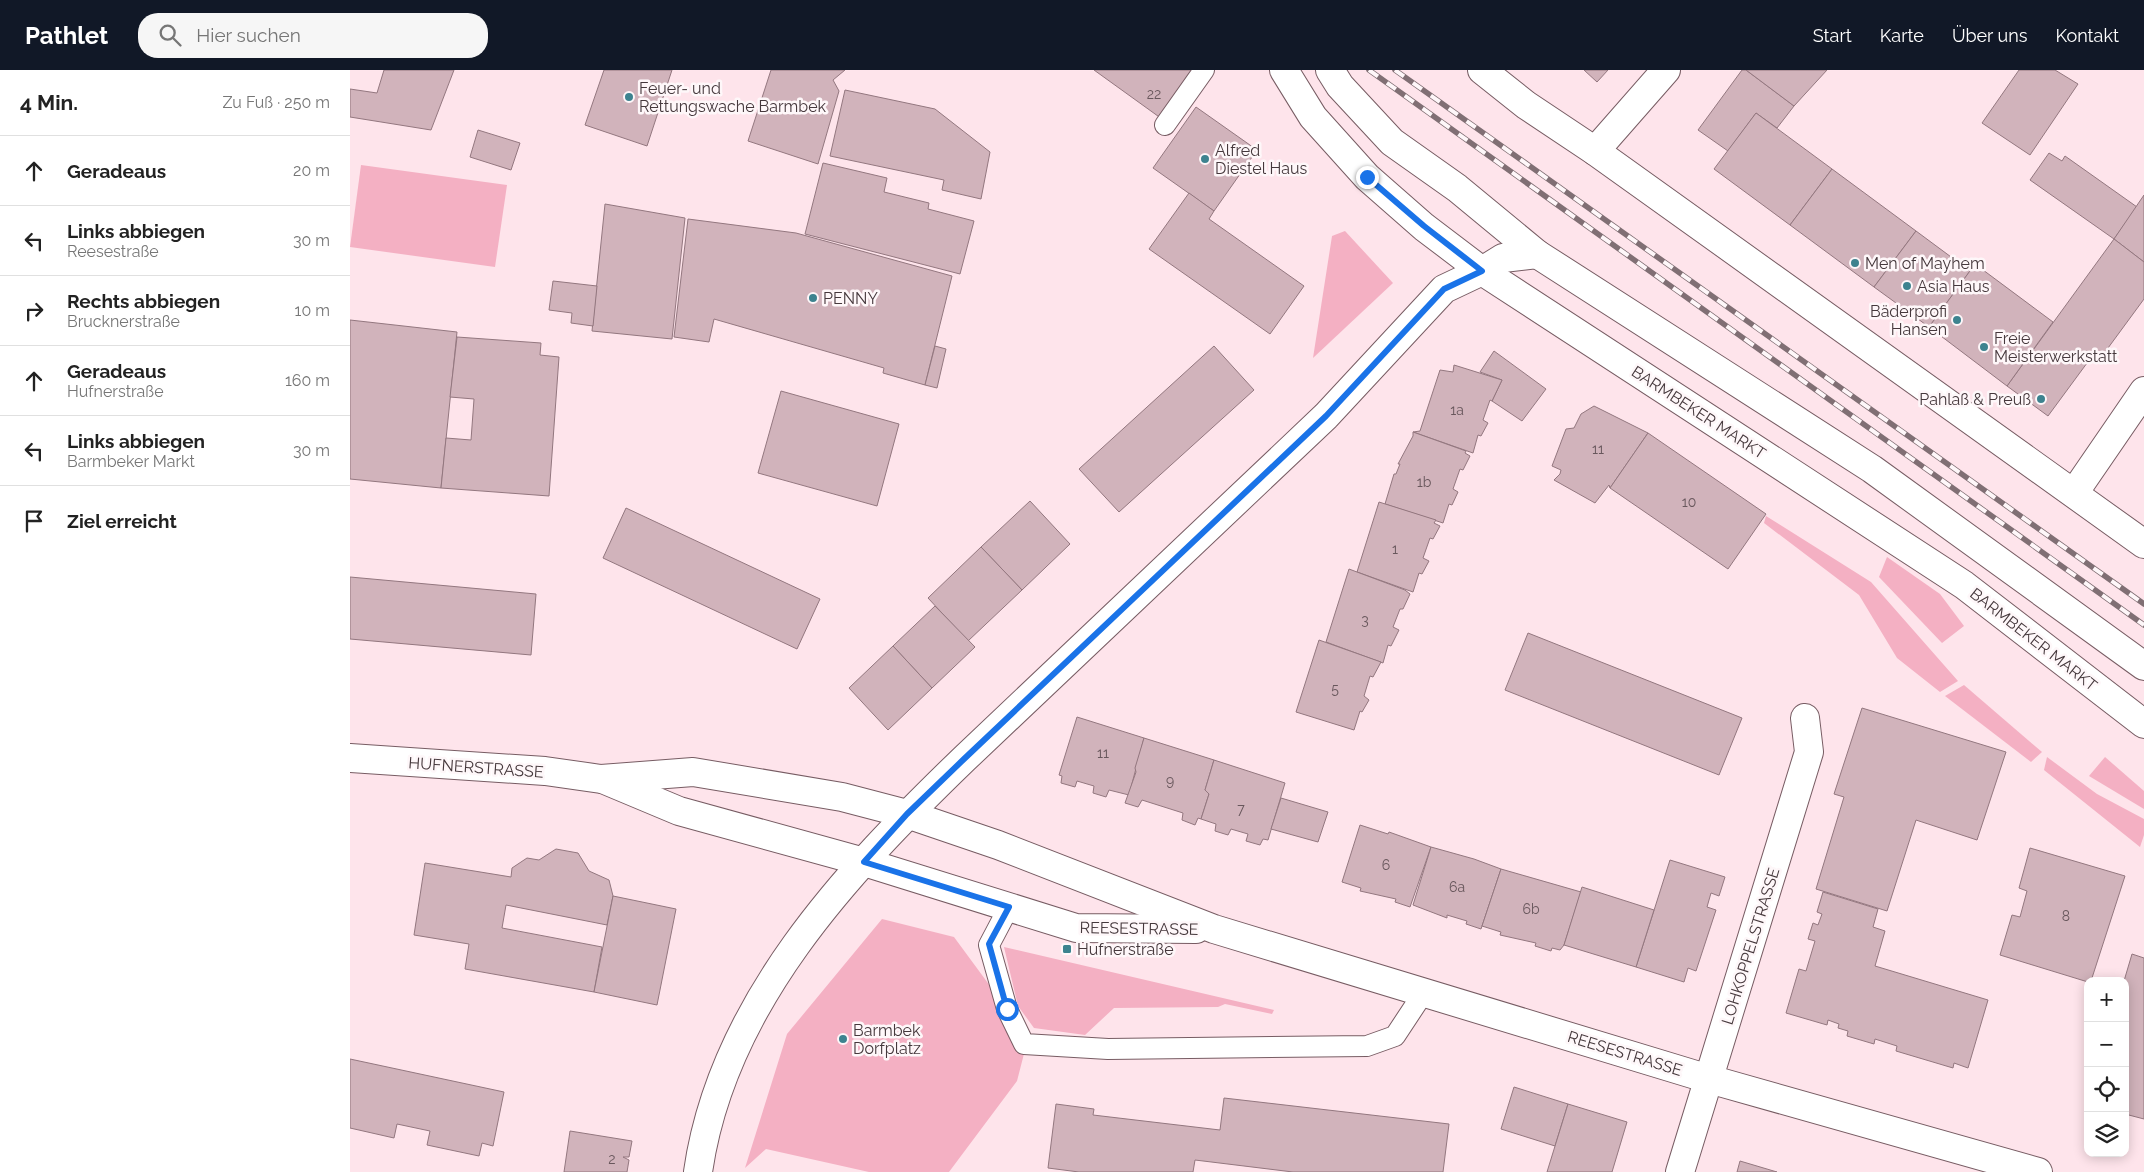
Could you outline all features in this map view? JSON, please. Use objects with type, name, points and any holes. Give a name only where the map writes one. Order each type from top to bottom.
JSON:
[{"type":"main road","name":"BARMBEKER MARKT","points":[[1284,70],[1313,117],[1367,177],[1424,226],[1482,271],[1964,585],[2144,724]]},
{"type":"main road","points":[[1330,70],[1340,86],[1392,142],[1457,188],[1536,254],[1872,468],[2144,666]]},
{"type":"main road","points":[[1482,70],[1526,105],[1594,150],[2144,544]]},
{"type":"main road","points":[[1594,150],[1666,70]]},
{"type":"main road","points":[[698,1172],[703,1137],[714,1098],[729,1060],[751,1014],[789,956],[864,862],[907,814],[1143,587],[1326,416],[1444,289],[1482,271],[1503,258],[1536,254]]},
{"type":"main road","points":[[2074,493],[2144,391]]},
{"type":"main road","name":"LOHKOPPELSTRASSE","points":[[1680,1172],[1809,752],[1805,718]]},
{"type":"main road","name":"HUFNERSTRASSE","points":[[350,758],[545,771],[601,778],[692,772],[820,792],[907,814]]},
{"type":"main road","name":"HUFNERSTRASSE","points":[[601,778],[679,811],[864,862]]},
{"type":"main road","name":"REESESTRASSE","points":[[907,814],[998,845],[1214,929],[1709,1079],[2038,1172]]},
{"type":"main road","name":"REESESTRASSE","points":[[864,862],[1076,928],[1214,929]]},
{"type":"lane","points":[[1165,125],[1204,70]]},
{"type":"lane","points":[[1009,907],[989,944],[1007,1009],[1024,1044],[1108,1049],[1368,1046],[1395,1036],[1424,992]]},
{"type":"shaded area","points":[[361,165],[507,185],[495,267],[350,247]]},
{"type":"shaded area","points":[[1345,231],[1393,283],[1313,358],[1332,236]]},
{"type":"shaded area","points":[[1766,516],[1871,582],[1958,681],[1940,692],[1897,658],[1859,595],[1764,523]]},
{"type":"shaded area","points":[[1887,557],[1940,594],[1964,626],[1942,643],[1879,577]]},
{"type":"shaded area","points":[[1964,685],[2042,752],[2031,762],[1945,696]]},
{"type":"shaded area","points":[[2047,757],[2097,794],[2144,819],[2144,835],[2140,847],[2044,770]]},
{"type":"shaded area","points":[[2105,757],[2144,791],[2144,809],[2089,776]]},
{"type":"shaded area","points":[[882,919],[954,937],[1007,1009],[1026,1046],[1017,1081],[949,1172],[869,1172],[766,1149],[745,1168],[787,1034]]},
{"type":"shaded area","points":[[1004,947],[1274,1010],[1272,1014],[1225,1004],[1218,1007],[1114,1008],[1085,1035],[1034,1028],[1018,1006]]},
{"type":"building","points":[[384,70],[454,70],[431,130],[350,117],[350,89],[377,93]]},
{"type":"building","name":"Feuer- und Rettungswache Barmbek","points":[[604,70],[672,70],[647,146],[585,125]]},
{"type":"building","points":[[771,70],[845,70],[833,80],[839,91],[818,164],[748,141]]},
{"type":"building","points":[[1094,70],[1197,70],[1162,119]]},
{"type":"building","points":[[1584,70],[1608,70],[1597,82]]},
{"type":"building","points":[[1742,70],[1746,70],[1794,106],[1777,128],[1756,113],[1728,151],[1698,130]]},
{"type":"building","points":[[1746,70],[1827,70],[1794,106]]},
{"type":"building","points":[[2019,70],[2055,70],[2078,84],[2030,155],[1982,123]]},
{"type":"building","points":[[845,90],[935,109],[990,152],[981,199],[942,190],[944,180],[830,156]]},
{"type":"building","name":"Alfred Diestel Haus","points":[[1196,107],[1257,150],[1214,211],[1153,168]]},
{"type":"building","points":[[1756,113],[1832,169],[1790,225],[1714,169]]},
{"type":"building","points":[[478,130],[520,143],[511,170],[470,157]]},
{"type":"building","points":[[2049,153],[2062,161],[2065,156],[2137,207],[2114,239],[2030,180]]},
{"type":"building","points":[[823,163],[887,178],[884,192],[929,203],[928,209],[974,221],[960,274],[805,234]]},
{"type":"building","points":[[1832,169],[1916,231],[1874,287],[1790,225]]},
{"type":"building","points":[[1189,193],[1214,211],[1209,219],[1304,286],[1270,334],[1149,249]]},
{"type":"building","points":[[2144,195],[2144,262],[2114,239]]},
{"type":"building","points":[[605,204],[685,218],[672,339],[592,331]]},
{"type":"building","name":"PENNY","points":[[688,219],[796,233],[952,276],[925,385],[883,373],[884,368],[714,319],[709,342],[674,337]]},
{"type":"building","points":[[1916,231],[1970,271],[1929,327],[1874,287]]},
{"type":"building","points":[[2114,239],[2144,262],[2144,299],[2097,363],[2090,359],[2048,416],[2007,386]]},
{"type":"building","points":[[1975,264],[2053,322],[2007,386],[1929,327]]},
{"type":"building","points":[[553,281],[597,286],[593,326],[571,323],[572,313],[549,310]]},
{"type":"building","points":[[350,320],[457,332],[441,488],[350,479]]},
{"type":"building","points":[[457,337],[541,343],[540,355],[559,357],[549,496],[441,488],[446,438],[471,440],[474,399],[450,397]]},
{"type":"building","points":[[935,346],[946,349],[937,388],[925,385]]},
{"type":"building","points":[[1214,346],[1254,390],[1119,512],[1079,469]]},
{"type":"building","points":[[1494,351],[1546,389],[1522,421],[1492,401],[1502,380],[1480,372]]},
{"type":"building","points":[[1454,365],[1502,380],[1492,401],[1490,400],[1483,420],[1488,423],[1481,436],[1478,435],[1473,453],[1413,432],[1420,431],[1440,370],[1453,372]]},
{"type":"building","points":[[781,391],[899,424],[877,506],[758,473]]},
{"type":"building","points":[[1594,406],[1648,433],[1610,488],[1609,485],[1595,503],[1554,480],[1561,470],[1552,466],[1566,429],[1574,428],[1581,414]]},
{"type":"building","points":[[1413,432],[1466,451],[1465,453],[1470,456],[1463,470],[1460,469],[1453,489],[1458,492],[1452,505],[1449,504],[1443,523],[1385,504],[1394,474],[1396,474],[1400,464],[1398,464],[1413,436]]},
{"type":"building","points":[[1648,433],[1766,514],[1728,569],[1610,488]]},
{"type":"building","points":[[1030,501],[1070,544],[1022,590],[981,547]]},
{"type":"building","points":[[1379,502],[1436,520],[1434,523],[1440,526],[1433,539],[1430,538],[1423,558],[1429,561],[1422,574],[1419,573],[1413,592],[1357,572]]},
{"type":"building","points":[[626,508],[820,599],[797,649],[603,558]]},
{"type":"building","points":[[981,547],[1022,590],[968,641],[928,598]]},
{"type":"building","points":[[1349,569],[1405,590],[1410,594],[1403,609],[1400,609],[1393,627],[1399,630],[1391,646],[1388,645],[1383,663],[1326,642]]},
{"type":"building","points":[[350,577],[536,594],[531,655],[350,639]]},
{"type":"building","points":[[935,606],[975,647],[932,688],[893,646]]},
{"type":"building","points":[[1528,633],[1742,718],[1719,775],[1505,690]]},
{"type":"building","points":[[1319,640],[1381,662],[1373,677],[1370,676],[1364,696],[1369,700],[1362,712],[1360,711],[1354,730],[1296,712]]},
{"type":"building","points":[[893,646],[932,688],[888,730],[849,688]]},
{"type":"building","points":[[1862,708],[2006,752],[1977,840],[1916,820],[1887,911],[1816,889],[1844,797],[1834,794]]},
{"type":"building","points":[[1077,717],[1144,738],[1129,795],[1109,790],[1106,797],[1093,793],[1094,786],[1077,781],[1075,787],[1061,783],[1062,776],[1059,775]]},
{"type":"building","points":[[1144,738],[1214,760],[1205,790],[1209,794],[1201,819],[1198,818],[1195,825],[1182,820],[1183,813],[1142,800],[1138,807],[1125,803],[1136,772],[1135,768]]},
{"type":"building","points":[[1214,760],[1285,783],[1268,840],[1263,839],[1260,845],[1246,841],[1248,834],[1231,829],[1228,835],[1215,831],[1216,824],[1201,819],[1209,794],[1205,790]]},
{"type":"building","points":[[1281,798],[1328,812],[1318,842],[1271,829]]},
{"type":"building","points":[[1360,825],[1388,834],[1389,832],[1431,847],[1410,907],[1395,902],[1396,899],[1360,891],[1361,888],[1342,882]]},
{"type":"building","points":[[1431,847],[1501,869],[1481,929],[1466,924],[1467,921],[1447,915],[1447,918],[1413,905]]},
{"type":"building","points":[[2030,848],[2125,876],[2092,977],[2084,977],[2084,981],[2000,955],[2012,915],[2020,917],[2027,891],[2019,888]]},
{"type":"building","points":[[556,849],[578,853],[589,871],[609,880],[613,896],[607,925],[506,905],[502,928],[602,947],[594,992],[465,969],[469,944],[414,935],[425,863],[511,877],[512,868],[527,858],[539,860]]},
{"type":"building","points":[[1670,860],[1725,877],[1719,896],[1711,893],[1707,907],[1716,910],[1696,971],[1688,968],[1684,982],[1636,967]]},
{"type":"building","points":[[1501,869],[1581,892],[1564,945],[1560,950],[1552,948],[1551,951],[1535,946],[1536,943],[1500,935],[1501,932],[1482,926]]},
{"type":"building","points":[[1582,887],[1654,910],[1636,967],[1564,945]]},
{"type":"building","points":[[1823,892],[1878,909],[1873,927],[1885,931],[1875,966],[1988,1000],[1968,1068],[1954,1063],[1953,1068],[1896,1051],[1897,1046],[1875,1039],[1874,1044],[1847,1036],[1848,1031],[1838,1028],[1839,1024],[1828,1020],[1827,1025],[1786,1013],[1799,969],[1806,971],[1815,941],[1808,939],[1813,923],[1818,925],[1822,914],[1817,912]]},
{"type":"building","points":[[613,896],[676,909],[657,1005],[594,992]]},
{"type":"building","points":[[2132,954],[2144,958],[2144,1119],[2129,1115],[2129,977],[2125,977]]},
{"type":"building","points":[[350,1059],[504,1092],[493,1146],[482,1143],[479,1156],[427,1145],[430,1131],[397,1124],[394,1138],[350,1128]]},
{"type":"building","points":[[1514,1087],[1568,1104],[1555,1146],[1501,1129]]},
{"type":"building","points":[[1224,1098],[1449,1124],[1443,1172],[1293,1172],[1195,1160],[1193,1172],[1079,1172],[1048,1168],[1056,1104],[1094,1109],[1093,1115],[1220,1130]]},
{"type":"building","points":[[1568,1104],[1627,1122],[1612,1172],[1547,1172]]},
{"type":"building","points":[[570,1131],[632,1141],[629,1157],[623,1157],[629,1160],[627,1172],[564,1172]]},
{"type":"building","points":[[1740,1161],[1777,1172],[1737,1172]]},
{"type":"railway","points":[[1369,70],[2144,625]]},
{"type":"railway","points":[[1395,70],[2144,604]]},
{"type":"place","name":"Feuer- und Rettungswache Barmbek","points":[[629,97]]},
{"type":"place","name":"Alfred Diestel Haus","points":[[1205,159]]},
{"type":"place","name":"Men of Mayhem","points":[[1855,263]]},
{"type":"place","name":"Asia Haus","points":[[1907,286]]},
{"type":"place","name":"PENNY","points":[[813,298]]},
{"type":"place","name":"Bäderprofi Hansen","points":[[1957,320]]},
{"type":"place","name":"Freie Meisterwerkstatt","points":[[1984,347]]},
{"type":"place","name":"Pahlaß & Preuß","points":[[2041,399]]},
{"type":"place","name":"Hufnerstraße","points":[[1067,949]]},
{"type":"place","name":"Barmbek Dorfplatz","points":[[843,1039]]},
{"type":"route","points":[[1007,1009],[989,944],[1009,907],[864,862],[907,814],[1143,587],[1326,416],[1395,339],[1444,289],[1482,271],[1424,226],[1367,177]]}]
